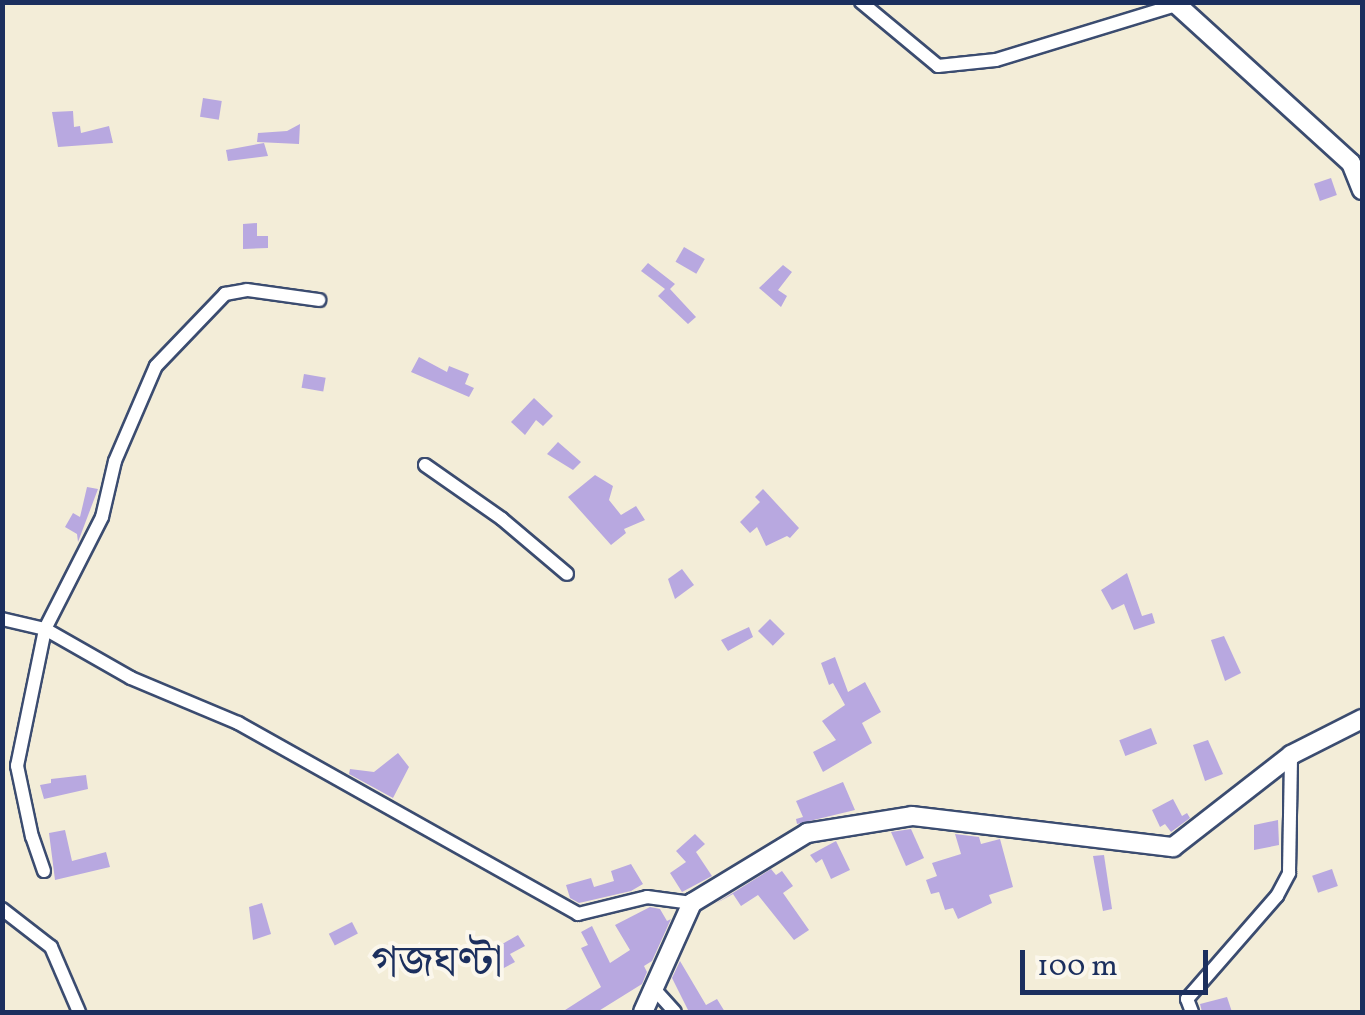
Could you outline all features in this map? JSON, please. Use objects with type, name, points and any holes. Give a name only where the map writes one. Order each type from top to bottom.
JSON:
[{"type":"street","points":[[861,2],[938,66],[996,60],[1178,3],[1351,163],[1362,190]]},
{"type":"street","points":[[44,871],[32,837],[17,766],[45,629],[102,517],[115,460],[156,366],[225,294],[247,290],[319,300]]},
{"type":"street","points":[[425,465],[502,519],[567,574]]},
{"type":"street","points":[[2,619],[45,629],[131,678],[238,724],[578,914],[647,897],[692,904]]},
{"type":"street","points":[[643,1012],[656,991],[692,904],[808,833],[912,816],[1174,847],[1292,754],[1362,719]]},
{"type":"street","points":[[1192,1012],[1187,998],[1277,896],[1290,873],[1292,754]]},
{"type":"street","points":[[2,909],[51,947],[78,1012]]},
{"type":"street","points":[[656,991],[675,1012]]},
{"type":"building","points":[[203,98],[222,101],[219,120],[200,117]]},
{"type":"building","points":[[73,111],[74,127],[80,126],[81,133],[109,126],[113,143],[58,147],[52,112]]},
{"type":"building","points":[[300,124],[299,144],[257,142],[258,133],[287,131]]},
{"type":"building","points":[[264,143],[268,156],[228,161],[226,150]]},
{"type":"building","points":[[1331,178],[1337,195],[1320,201],[1314,184]]},
{"type":"building","points":[[257,223],[257,236],[268,236],[268,248],[243,249],[243,224]]},
{"type":"building","points":[[684,247],[705,259],[696,274],[676,262]]},
{"type":"building","points":[[648,263],[675,284],[670,289],[696,317],[688,324],[658,296],[665,289],[641,271]]},
{"type":"building","points":[[783,265],[792,272],[778,290],[787,296],[781,307],[759,288]]},
{"type":"building","points":[[419,357],[447,372],[449,366],[469,374],[465,384],[474,388],[469,397],[411,372]]},
{"type":"building","points":[[304,374],[326,378],[323,392],[302,388]]},
{"type":"building","points":[[534,398],[553,416],[543,426],[536,420],[525,435],[511,422]]},
{"type":"building","points":[[558,442],[581,462],[573,470],[547,454]]},
{"type":"building","points":[[595,475],[613,486],[609,500],[621,515],[636,506],[645,520],[624,529],[626,533],[611,545],[568,497]]},
{"type":"building","points":[[87,487],[98,489],[78,542],[77,534],[65,527],[73,513],[80,517]]},
{"type":"building","points":[[763,489],[799,528],[790,538],[766,546],[757,527],[750,533],[740,522],[760,502],[755,497]]},
{"type":"building","points":[[682,569],[694,585],[675,599],[668,579]]},
{"type":"building","points":[[1127,573],[1142,616],[1152,613],[1155,623],[1134,630],[1124,604],[1112,610],[1101,590]]},
{"type":"building","points":[[770,619],[785,634],[773,646],[758,631]]},
{"type":"building","points":[[749,627],[753,637],[728,651],[721,640]]},
{"type":"building","points":[[1224,636],[1241,673],[1225,681],[1211,640]]},
{"type":"building","points":[[835,657],[848,692],[865,682],[881,712],[862,723],[872,743],[823,772],[813,752],[836,740],[822,721],[845,705],[833,683],[829,685],[821,663]]},
{"type":"building","points":[[1151,728],[1157,744],[1125,756],[1119,740]]},
{"type":"building","points":[[1208,740],[1223,774],[1205,781],[1193,745]]},
{"type":"building","points":[[398,753],[409,767],[393,798],[349,774],[350,769],[374,772]]},
{"type":"building","points":[[86,775],[88,789],[44,799],[40,785],[51,783],[51,779]]},
{"type":"building","points":[[843,782],[855,810],[797,824],[796,819],[803,817],[796,801]]},
{"type":"building","points":[[1173,799],[1182,816],[1187,813],[1190,818],[1171,832],[1165,824],[1160,827],[1152,810]]},
{"type":"building","points":[[1278,820],[1279,845],[1254,850],[1254,825]]},
{"type":"building","points":[[911,829],[924,858],[906,866],[891,832]]},
{"type":"building","points":[[65,830],[72,861],[106,852],[110,867],[55,880],[49,833]]},
{"type":"building","points":[[695,834],[705,844],[696,852],[712,876],[682,892],[670,873],[686,862],[676,851]]},
{"type":"building","points":[[955,834],[979,837],[981,844],[1000,839],[1013,887],[989,895],[992,903],[958,919],[953,908],[945,910],[939,892],[931,894],[926,880],[937,876],[932,863],[961,854]]},
{"type":"building","points":[[836,841],[850,870],[831,879],[822,859],[816,863],[810,855]]},
{"type":"building","points":[[1104,855],[1112,909],[1103,911],[1093,856]]},
{"type":"building","points":[[631,864],[643,884],[631,891],[579,903],[570,898],[566,885],[591,878],[594,887],[614,881],[611,871]]},
{"type":"building","points":[[771,869],[776,875],[782,871],[793,886],[783,893],[809,930],[794,940],[758,895],[741,906],[733,894],[715,904]]},
{"type":"building","points":[[1332,869],[1338,886],[1318,893],[1312,876]]},
{"type":"building","points":[[262,903],[271,934],[253,940],[249,907]]},
{"type":"building","points":[[650,907],[660,909],[667,921],[671,919],[652,961],[644,966],[647,972],[642,984],[597,1012],[562,1012],[601,987],[581,948],[588,945],[581,932],[592,926],[610,963],[630,950],[615,925]]},
{"type":"building","points":[[352,922],[358,934],[335,945],[329,934]]},
{"type":"building","points":[[518,935],[525,946],[510,954],[515,962],[502,969],[492,950]]},
{"type":"building","points":[[680,961],[706,1005],[717,999],[725,1012],[689,1012],[672,978]]},
{"type":"building","points":[[1227,997],[1232,1012],[1202,1012],[1200,1004]]},
{"type":"district","name":"গজঘণ্টা","points":[[437,965]]}]
